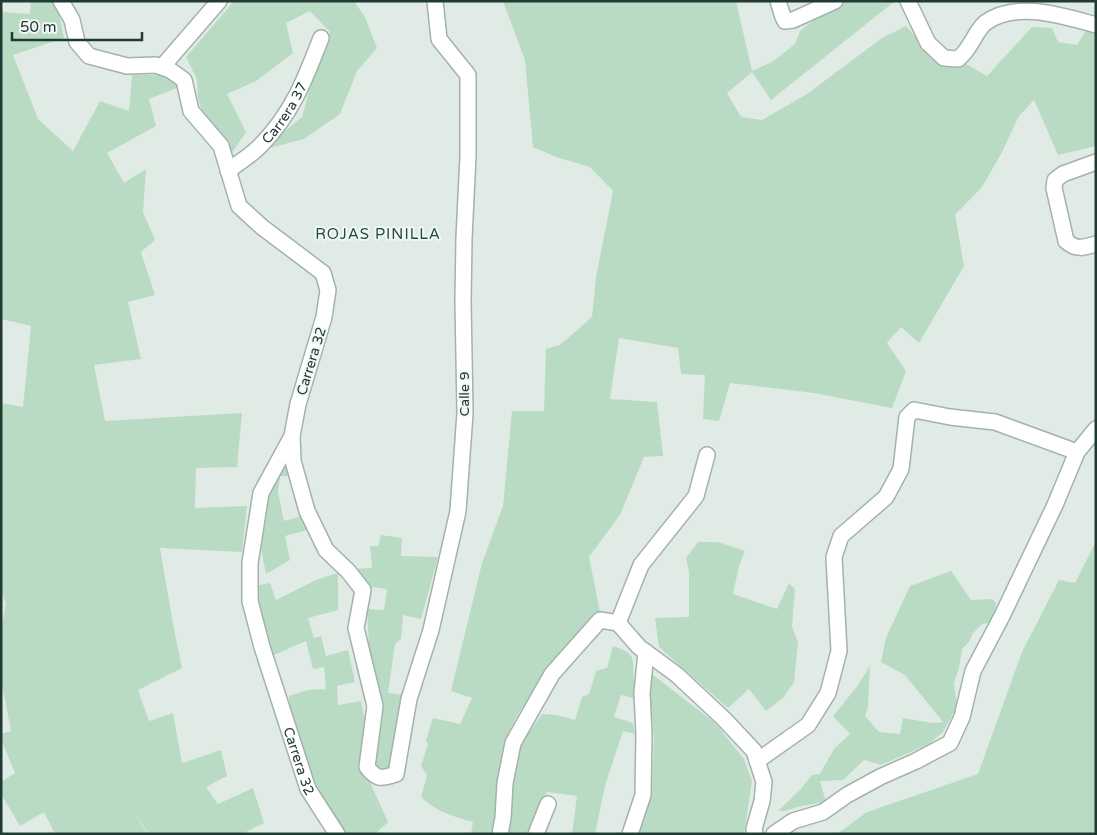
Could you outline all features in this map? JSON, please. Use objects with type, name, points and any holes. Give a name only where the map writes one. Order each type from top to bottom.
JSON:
[{"type":"street","name":"Carrera 32","points":[[61,1],[72,20],[77,42],[89,56],[128,66],[156,65],[170,70],[184,80],[191,111],[221,146],[239,206],[262,227],[322,273],[328,290],[324,316],[298,404],[292,436],[261,493],[250,563],[250,601],[262,647],[308,789],[337,834]]},
{"type":"street","points":[[162,67],[219,1]]},
{"type":"street","name":"Calle 9","points":[[292,436],[293,461],[307,511],[326,550],[348,571],[363,590],[356,628],[375,706],[367,767],[374,776],[382,779],[396,774],[410,699],[431,630],[458,511],[465,414],[463,301],[468,156],[468,75],[439,39],[434,1]]},
{"type":"street","points":[[778,1],[786,22],[835,1]]},
{"type":"street","points":[[908,1],[928,43],[944,58],[958,59],[966,52],[984,24],[994,16],[1007,11],[1034,8],[1096,25]]},
{"type":"street","name":"Carrera 37","points":[[228,171],[261,145],[292,106],[304,83],[322,38]]},
{"type":"street","points":[[1096,162],[1063,174],[1055,180],[1054,188],[1066,241],[1071,246],[1081,249],[1096,244]]},
{"type":"street","points":[[757,761],[808,725],[828,693],[839,652],[834,557],[841,536],[886,497],[900,469],[907,417],[914,410],[950,417],[995,422],[1077,452]]},
{"type":"street","points":[[774,834],[794,821],[823,812],[847,795],[880,777],[950,743],[962,717],[973,671],[1002,616],[1055,505],[1077,452],[1096,429]]},
{"type":"street","points":[[618,623],[641,565],[696,496],[707,455]]},
{"type":"street","points":[[500,834],[505,784],[513,743],[552,674],[600,620],[618,623],[646,652],[677,676],[724,719],[754,750],[764,782],[762,802],[754,829],[755,834]]},
{"type":"street","points":[[630,834],[643,795],[644,734],[642,693],[646,652]]},
{"type":"street","points":[[536,834],[548,804]]},
{"type":"green space","points":[[31,1],[50,1],[57,5],[64,38],[13,55],[38,119],[73,151],[100,101],[129,111],[132,75],[162,75],[179,87],[149,99],[156,126],[107,153],[124,183],[146,169],[143,212],[155,240],[141,252],[155,295],[128,302],[141,359],[94,365],[105,421],[242,413],[237,467],[196,468],[195,508],[247,506],[242,552],[160,548],[182,668],[138,690],[149,721],[173,713],[182,763],[221,750],[227,776],[206,787],[218,804],[253,788],[264,823],[242,834],[149,834],[130,807],[148,834],[55,834],[44,812],[20,826],[1,794],[1,782],[15,773],[1,739],[1,734],[11,731],[1,679],[1,630],[6,604],[1,589],[1,403],[23,407],[31,326],[1,319],[1,12],[30,14]]},
{"type":"green space","points":[[234,1],[354,1],[365,17],[377,48],[357,71],[340,114],[304,139],[270,148],[274,140],[302,117],[319,55],[330,32],[310,11],[286,23],[293,53],[256,81],[227,94],[246,132],[231,154],[201,109],[197,80],[186,57]]},
{"type":"green space","points":[[503,1],[736,1],[752,71],[772,62],[795,44],[800,31],[829,8],[846,1],[895,1],[771,100],[752,72],[727,93],[741,117],[762,120],[807,94],[882,38],[906,26],[937,61],[966,64],[987,76],[1032,27],[1052,28],[1058,42],[1077,45],[1089,26],[1096,27],[1096,146],[1058,155],[1034,100],[1019,116],[1001,154],[982,187],[955,215],[964,266],[919,343],[901,327],[887,343],[906,371],[892,408],[814,393],[730,383],[719,421],[703,419],[705,375],[681,374],[678,348],[619,338],[610,399],[657,402],[663,456],[644,457],[620,515],[589,557],[600,612],[594,616],[557,657],[518,714],[506,738],[500,766],[498,807],[492,834],[471,834],[473,822],[439,810],[421,797],[427,775],[421,766],[428,744],[426,740],[433,718],[460,724],[472,698],[451,691],[482,563],[503,506],[512,411],[544,411],[546,349],[560,345],[592,317],[596,277],[613,191],[590,167],[556,157],[533,147],[525,60]]},
{"type":"green space","points":[[290,446],[292,476],[280,476],[278,492],[284,521],[305,515],[307,530],[285,536],[290,560],[266,574],[259,538],[271,480]]},
{"type":"green space","points":[[381,535],[402,538],[401,556],[438,557],[421,619],[403,615],[401,639],[395,644],[388,693],[405,695],[393,769],[381,773],[375,769],[367,609],[384,610],[387,589],[363,586],[354,569],[372,568],[370,546],[378,546]]},
{"type":"green space","points":[[1096,541],[1096,834],[837,834],[867,812],[978,774],[1022,652],[1059,580],[1075,583]]},
{"type":"green space","points":[[698,542],[718,542],[745,551],[739,566],[733,594],[777,609],[789,583],[795,589],[792,626],[798,643],[794,682],[783,698],[766,711],[749,689],[728,708],[659,647],[655,618],[689,617],[689,572],[686,558]]},
{"type":"green space","points":[[951,571],[971,600],[992,599],[996,603],[993,622],[982,624],[962,649],[954,683],[957,707],[943,732],[929,744],[881,765],[864,760],[843,780],[820,781],[826,802],[778,811],[800,790],[812,775],[820,774],[834,749],[850,734],[833,716],[856,688],[870,666],[868,707],[865,716],[879,732],[900,734],[903,718],[932,723],[943,722],[905,675],[881,662],[886,638],[910,586]]},
{"type":"green space","points":[[338,573],[338,610],[308,618],[314,638],[321,636],[326,656],[348,650],[355,682],[337,686],[338,705],[361,701],[365,722],[368,778],[388,822],[375,834],[340,834],[312,788],[291,722],[289,696],[308,690],[326,689],[324,667],[313,669],[306,641],[272,656],[253,600],[255,586],[270,583],[276,600],[316,580]]},
{"type":"green space","points":[[613,646],[627,652],[632,658],[634,683],[640,700],[621,695],[614,717],[633,723],[635,734],[623,731],[605,786],[595,834],[572,834],[577,796],[547,792],[531,834],[507,834],[513,771],[519,747],[542,714],[557,715],[575,720],[582,697],[589,694],[596,671],[607,668]]},
{"type":"green space","points":[[648,671],[715,723],[744,759],[752,781],[744,834],[638,834],[652,794],[654,737]]},
{"type":"district","name":"ROJAS PINILLA","points":[[378,234]]}]
